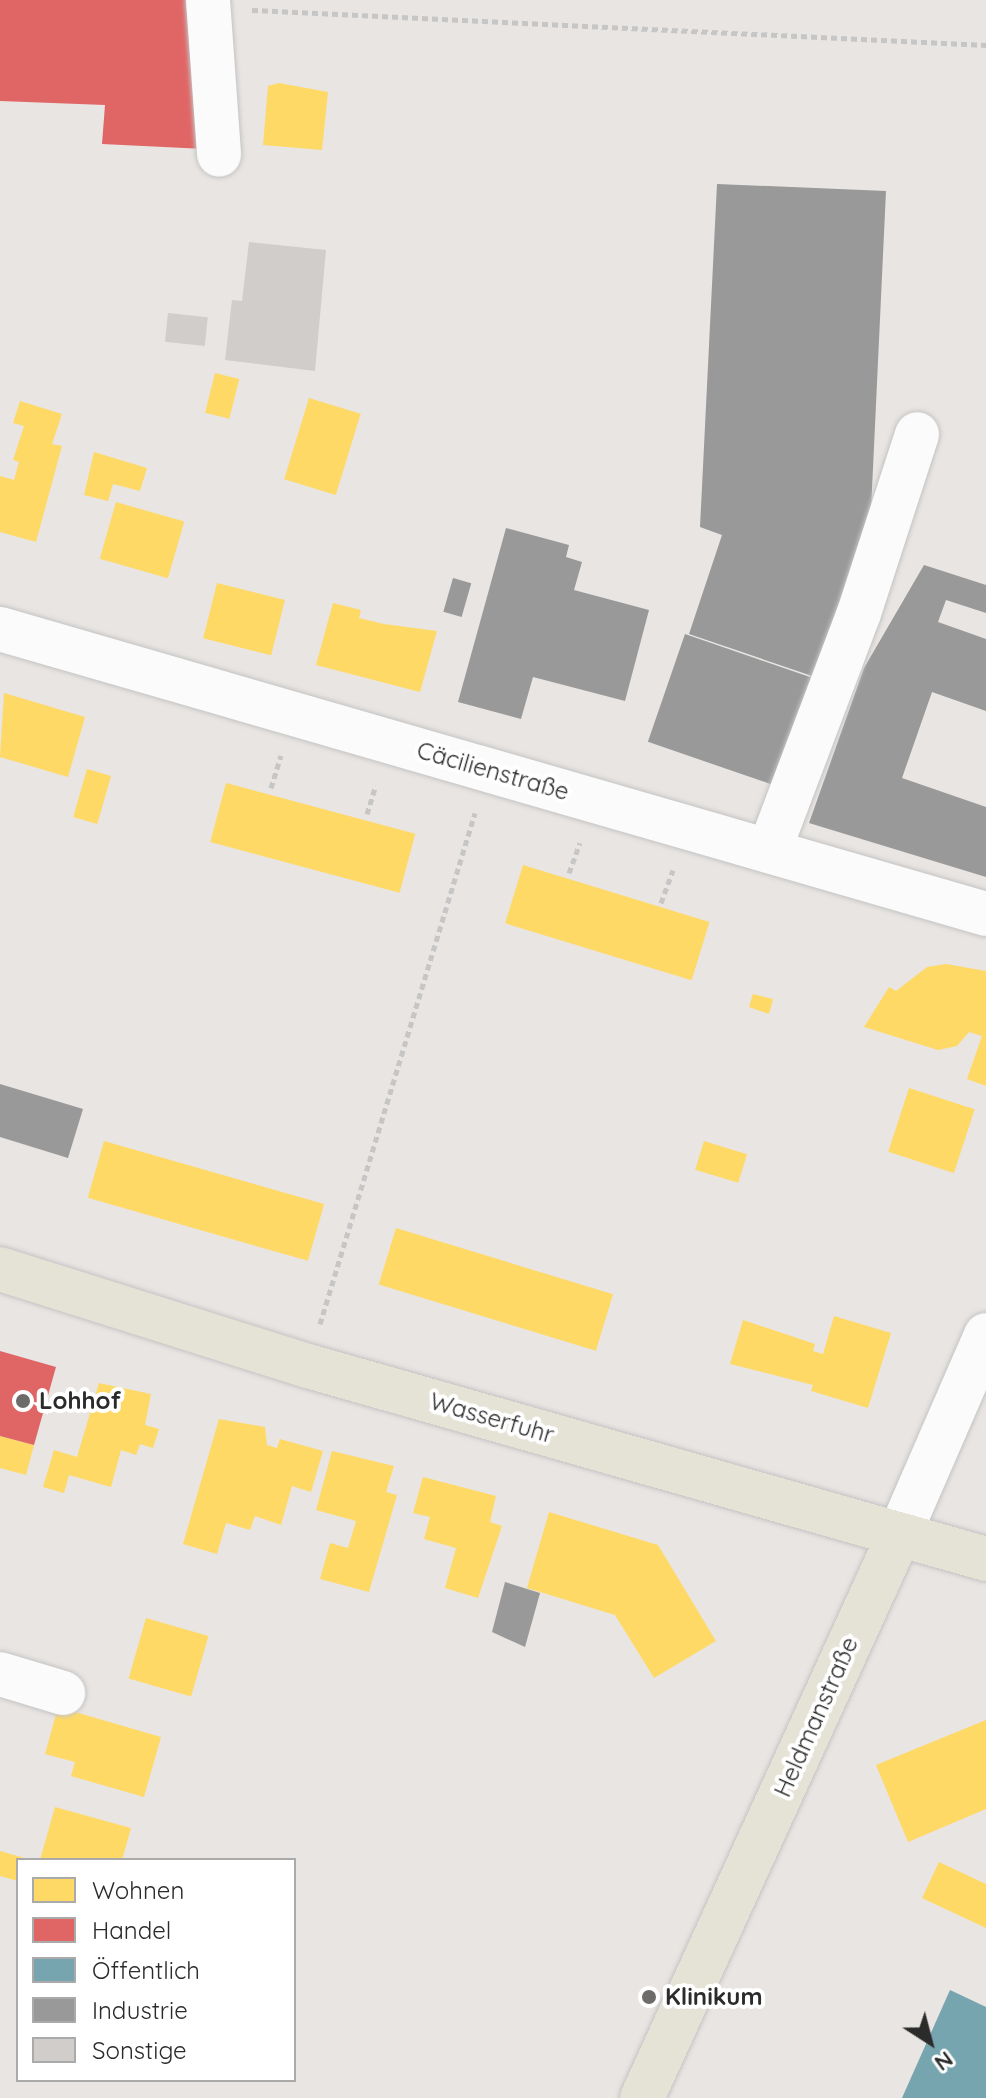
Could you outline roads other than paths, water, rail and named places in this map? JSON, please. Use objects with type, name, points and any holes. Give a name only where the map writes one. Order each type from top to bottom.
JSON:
[{"type":"main road","name":"Wasserfuhr","points":[[0,1269],[308,1366],[986,1559]]},
{"type":"main road","name":"Heldmanstraße","points":[[642,2098],[899,1535]]},
{"type":"street","points":[[209,4],[219,155]]},
{"type":"street","points":[[769,851],[859,613],[917,434]]},
{"type":"street","name":"Cäcilienstraße","points":[[0,629],[986,914]]},
{"type":"street","name":"Heldmanstraße","points":[[899,1535],[986,1335]]},
{"type":"street","points":[[0,1674],[63,1693]]},
{"type":"place","name":"Lohhof","points":[[23,1401]]},
{"type":"place","name":"Klinikum","points":[[649,1997]]}]
